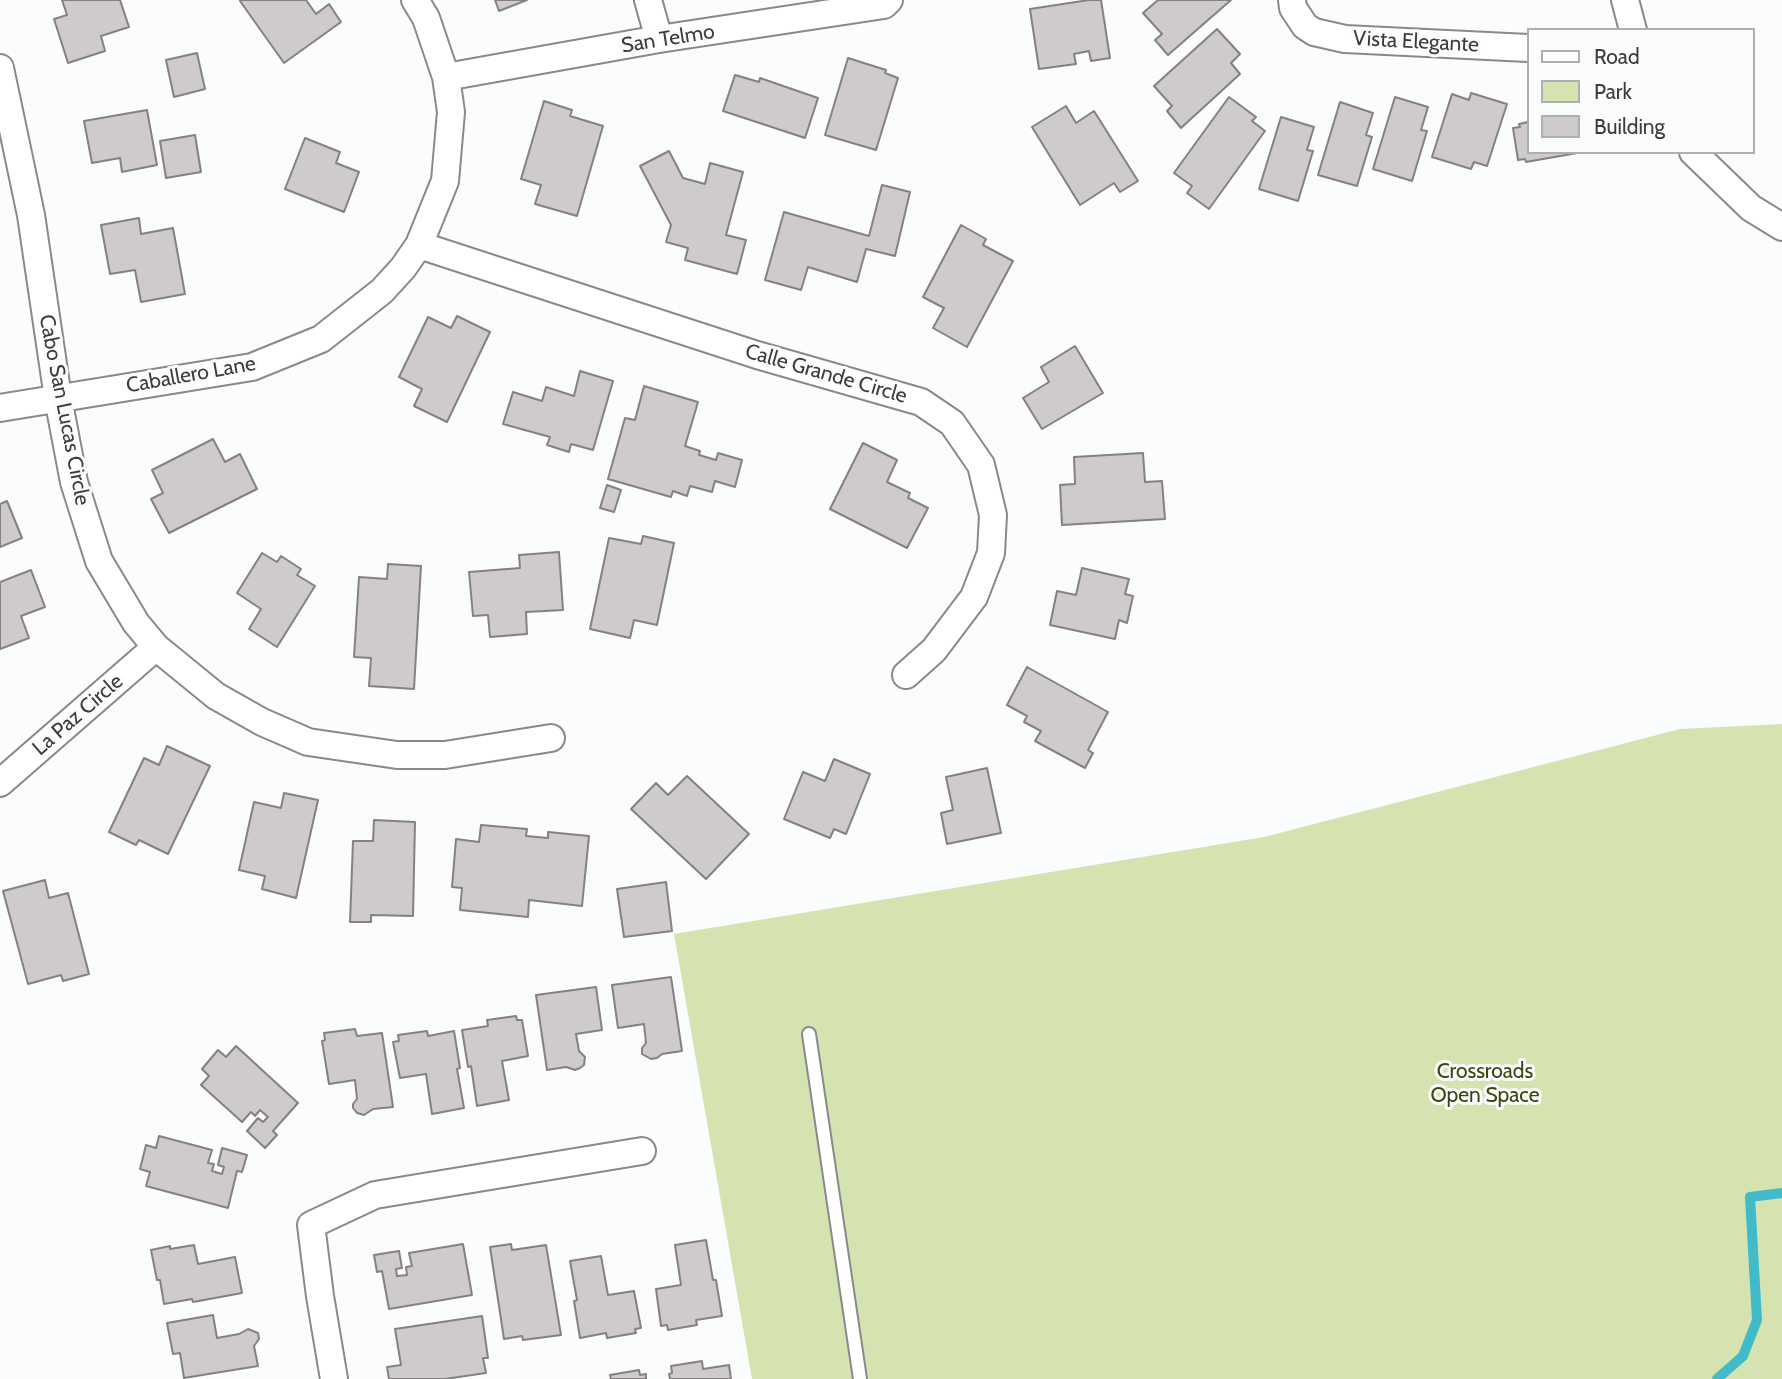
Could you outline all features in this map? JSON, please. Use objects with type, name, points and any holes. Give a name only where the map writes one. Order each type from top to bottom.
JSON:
[{"type":"street","name":"Caballero Lane","points":[[0,408],[252,366],[321,339],[382,290],[403,268],[419,245],[445,181],[451,112],[446,78],[426,18],[415,0]]},
{"type":"street","points":[[648,0],[659,39]]},
{"type":"street","name":"San Telmo","points":[[446,78],[659,39],[884,5],[889,0]]},
{"type":"street","name":"Vista Elegante","points":[[1292,0],[1293,8],[1314,32],[1345,39],[1526,48]]},
{"type":"street","points":[[1625,0],[1632,28]]},
{"type":"street","name":"Cabo San Lucas Circle","points":[[0,68],[32,215],[58,398],[74,482],[99,561],[136,623],[156,647],[216,696],[262,722],[308,741],[397,755],[445,754],[551,738]]},
{"type":"street","points":[[1695,154],[1751,208],[1782,227]]},
{"type":"street","name":"Calle Grande Circle","points":[[419,245],[757,355],[921,402],[952,424],[981,465],[993,515],[991,553],[974,597],[934,650],[906,674]]},
{"type":"street","name":"La Paz Circle","points":[[0,783],[156,647]]},
{"type":"street","points":[[334,1379],[311,1225],[375,1195],[642,1152]]},
{"type":"lane","points":[[809,1034],[860,1379]]},
{"type":"green space","name":"Crossroads Open Space","points":[[1782,724],[1782,1379],[752,1379],[674,934],[1264,837],[1680,729]]},
{"type":"building","points":[[62,0],[120,0],[129,27],[101,36],[105,51],[68,63],[54,19],[67,15]]},
{"type":"building","points":[[306,0],[316,14],[329,4],[341,22],[284,63],[240,1]]},
{"type":"building","points":[[495,0],[527,0],[499,11]]},
{"type":"building","points":[[1101,0],[1110,58],[1091,61],[1089,51],[1074,54],[1076,64],[1039,69],[1030,9]]},
{"type":"building","points":[[1158,0],[1231,0],[1168,55],[1155,40],[1162,34],[1143,13]]},
{"type":"building","points":[[1217,29],[1240,54],[1231,63],[1240,74],[1181,128],[1167,111],[1172,106],[1154,86]]},
{"type":"building","points":[[197,53],[205,89],[174,97],[166,60]]},
{"type":"building","points":[[848,58],[886,70],[885,73],[898,78],[876,150],[825,135]]},
{"type":"building","points":[[735,75],[759,82],[760,78],[818,98],[805,138],[723,111]]},
{"type":"building","points":[[1471,93],[1507,104],[1487,166],[1474,162],[1471,169],[1432,157],[1452,94],[1469,100]]},
{"type":"building","points":[[1229,97],[1256,117],[1252,121],[1265,131],[1209,209],[1187,193],[1192,186],[1174,173]]},
{"type":"building","points":[[1395,97],[1428,107],[1421,130],[1427,131],[1412,181],[1373,169]]},
{"type":"building","points":[[544,101],[572,110],[570,116],[603,126],[577,216],[535,204],[541,185],[521,179]]},
{"type":"building","points":[[1340,102],[1373,113],[1366,135],[1372,137],[1357,186],[1318,175]]},
{"type":"building","points":[[1066,106],[1076,123],[1094,111],[1138,181],[1120,192],[1114,183],[1080,205],[1032,127]]},
{"type":"building","points":[[147,110],[157,165],[122,172],[120,158],[92,163],[84,121]]},
{"type":"building","points":[[1281,117],[1314,127],[1307,150],[1313,151],[1298,201],[1259,189]]},
{"type":"building","points":[[1526,122],[1526,154],[1572,154],[1526,162],[1525,159],[1518,160],[1513,128],[1520,127],[1519,124]]},
{"type":"building","points":[[195,135],[201,172],[166,178],[160,141]]},
{"type":"building","points":[[305,138],[340,152],[336,163],[359,172],[344,212],[285,189]]},
{"type":"building","points":[[669,151],[683,178],[705,184],[710,163],[743,172],[726,235],[746,240],[737,274],[685,260],[688,248],[666,242],[671,225],[640,166]]},
{"type":"building","points":[[882,185],[910,192],[895,256],[866,249],[857,282],[808,267],[801,290],[765,280],[784,212],[869,236]]},
{"type":"building","points":[[139,218],[141,234],[173,228],[185,294],[141,302],[135,270],[110,274],[101,225]]},
{"type":"building","points":[[961,225],[986,239],[983,245],[1013,261],[967,347],[933,328],[944,308],[923,297]]},
{"type":"building","points":[[457,316],[490,332],[447,422],[414,406],[422,389],[399,377],[428,317],[451,328]]},
{"type":"building","points":[[1075,346],[1103,393],[1042,429],[1023,398],[1049,382],[1041,367]]},
{"type":"building","points":[[580,371],[613,381],[593,450],[571,444],[569,452],[547,445],[550,437],[503,424],[513,392],[542,401],[546,387],[574,396]]},
{"type":"building","points":[[644,386],[698,402],[685,446],[700,451],[699,455],[716,460],[718,453],[742,460],[735,487],[715,481],[712,492],[690,486],[687,496],[673,491],[671,497],[608,479],[625,418],[635,420]]},
{"type":"building","points":[[213,439],[225,462],[240,454],[257,489],[169,533],[151,499],[163,493],[152,470]]},
{"type":"building","points":[[863,443],[897,460],[887,482],[910,493],[908,498],[928,508],[907,548],[830,509]]},
{"type":"building","points":[[1143,453],[1145,482],[1162,481],[1165,519],[1062,525],[1060,485],[1075,484],[1074,457]]},
{"type":"building","points":[[607,485],[621,490],[614,512],[600,508]]},
{"type":"building","points":[[7,501],[22,538],[0,547],[0,504]]},
{"type":"building","points":[[643,536],[674,543],[657,625],[634,620],[630,638],[590,629],[609,538],[641,544]]},
{"type":"building","points":[[559,552],[563,610],[526,612],[527,634],[490,637],[488,615],[473,616],[469,572],[520,568],[519,555]]},
{"type":"building","points":[[262,553],[277,562],[281,556],[301,569],[297,575],[315,586],[277,647],[249,629],[261,609],[237,593]]},
{"type":"building","points":[[388,564],[421,566],[414,689],[369,686],[371,658],[354,657],[359,577],[387,579]]},
{"type":"building","points":[[1082,568],[1129,579],[1125,594],[1133,596],[1127,623],[1119,620],[1115,639],[1050,625],[1057,591],[1076,595]]},
{"type":"building","points":[[31,570],[45,607],[21,616],[29,638],[0,649],[0,582]]},
{"type":"building","points":[[1027,667],[1108,712],[1088,750],[1093,753],[1085,768],[1035,741],[1041,731],[1024,722],[1027,716],[1007,705]]},
{"type":"building","points":[[167,746],[210,766],[168,854],[139,840],[136,845],[109,832],[144,758],[159,765]]},
{"type":"building","points":[[834,759],[870,774],[846,834],[834,829],[830,838],[784,819],[803,772],[825,781]]},
{"type":"building","points":[[987,768],[1001,833],[947,844],[941,813],[953,810],[946,777]]},
{"type":"building","points":[[687,776],[749,834],[706,879],[631,809],[656,783],[668,795]]},
{"type":"building","points":[[284,793],[318,800],[296,898],[262,889],[265,876],[239,870],[254,802],[281,808]]},
{"type":"building","points":[[374,820],[415,822],[413,916],[371,915],[371,922],[350,922],[353,841],[373,841]]},
{"type":"building","points":[[481,825],[527,829],[526,836],[548,838],[548,832],[589,836],[582,906],[529,900],[528,917],[460,910],[462,888],[452,887],[456,839],[479,842]]},
{"type":"building","points":[[45,880],[49,898],[68,893],[89,974],[63,981],[61,975],[28,984],[3,891]]},
{"type":"building","points":[[666,882],[672,931],[624,937],[617,889]]},
{"type":"building","points":[[671,977],[682,1051],[651,1059],[642,1054],[646,1043],[644,1024],[618,1028],[612,985]]},
{"type":"building","points":[[596,987],[602,1030],[576,1034],[579,1051],[585,1057],[584,1065],[575,1070],[566,1067],[547,1070],[536,995]]},
{"type":"building","points":[[516,1016],[517,1020],[522,1020],[528,1056],[502,1061],[509,1100],[477,1106],[462,1030],[488,1026],[487,1020]]},
{"type":"building","points":[[355,1029],[357,1036],[382,1033],[393,1107],[373,1109],[364,1115],[357,1113],[353,1108],[357,1099],[355,1080],[329,1084],[322,1041],[325,1040],[324,1033]]},
{"type":"building","points":[[427,1031],[428,1036],[454,1031],[464,1108],[432,1114],[426,1074],[400,1078],[393,1042],[399,1041],[398,1035]]},
{"type":"building","points":[[236,1046],[298,1103],[273,1131],[277,1135],[265,1148],[247,1131],[258,1118],[263,1122],[268,1117],[260,1110],[255,1116],[251,1112],[242,1122],[201,1085],[209,1076],[202,1069],[218,1050],[226,1057]]},
{"type":"building","points":[[159,1136],[212,1150],[208,1163],[214,1164],[212,1171],[222,1174],[224,1167],[218,1165],[222,1148],[247,1155],[242,1172],[237,1171],[228,1208],[146,1186],[150,1172],[140,1169],[146,1145],[156,1148]]},
{"type":"building","points":[[706,1240],[722,1316],[696,1320],[697,1325],[668,1330],[667,1325],[661,1326],[656,1289],[681,1285],[675,1245]]},
{"type":"building","points":[[463,1244],[472,1295],[389,1309],[382,1271],[377,1272],[374,1255],[399,1251],[402,1268],[396,1269],[397,1276],[407,1275],[406,1267],[412,1266],[409,1253]]},
{"type":"building","points":[[511,1244],[512,1250],[546,1245],[561,1335],[523,1340],[522,1336],[504,1339],[490,1247]]},
{"type":"building","points":[[194,1245],[198,1264],[235,1257],[242,1293],[164,1304],[151,1250]]},
{"type":"building","points":[[601,1256],[608,1295],[634,1291],[641,1328],[635,1329],[636,1333],[607,1338],[606,1333],[580,1338],[570,1261]]},
{"type":"building","points":[[213,1315],[217,1338],[239,1334],[248,1329],[258,1333],[259,1339],[254,1346],[258,1366],[184,1378],[180,1353],[173,1354],[167,1323]]},
{"type":"building","points":[[482,1316],[488,1358],[483,1358],[486,1373],[445,1379],[389,1379],[387,1367],[401,1365],[395,1329]]},
{"type":"building","points":[[702,1361],[703,1369],[729,1365],[731,1379],[670,1379],[671,1366]]},
{"type":"building","points":[[639,1370],[640,1375],[646,1374],[646,1379],[611,1379],[610,1375]]},
{"type":"waterway","points":[[1717,1379],[1743,1356],[1757,1320],[1750,1197],[1782,1193]]}]
